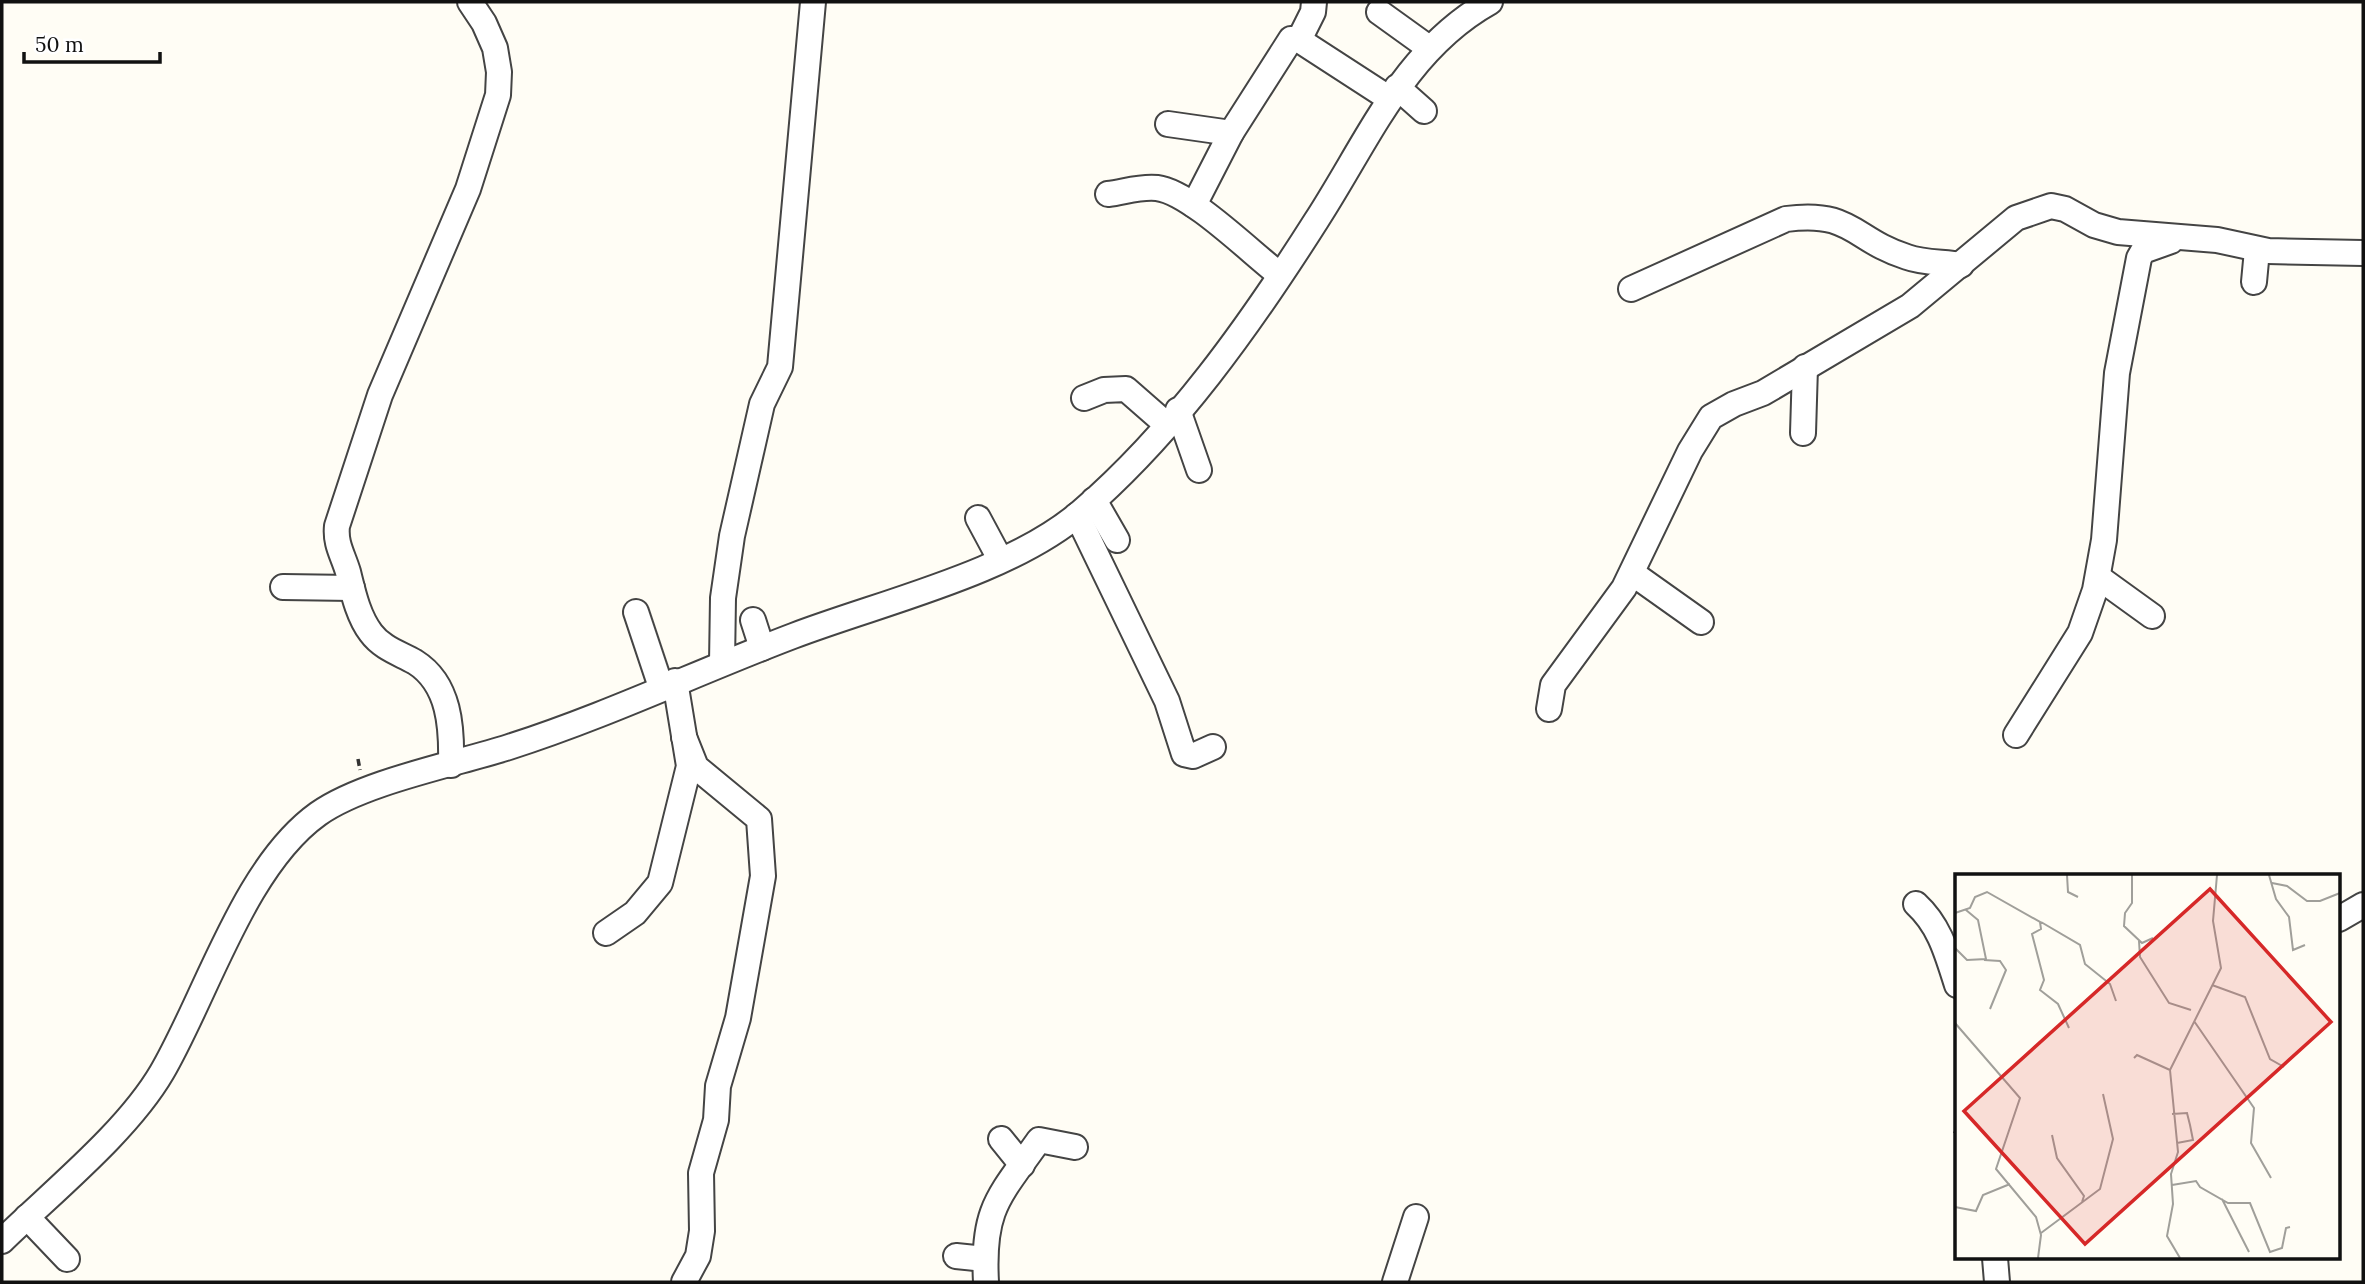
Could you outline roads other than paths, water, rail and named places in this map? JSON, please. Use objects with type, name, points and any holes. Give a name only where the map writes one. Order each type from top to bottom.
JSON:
[{"type":"street","points":[[451,765],[450,725],[441,692],[429,674],[389,650],[371,633],[361,617],[335,542],[337,526],[380,395],[468,189],[498,95],[499,72],[495,48],[470,2]]},
{"type":"street","points":[[722,663],[723,598],[732,536],[762,404],[780,367],[813,2]]},
{"type":"street","points":[[1299,40],[1313,12],[1314,2]]},
{"type":"street","points":[[2,1241],[122,1122],[162,1073],[248,900],[287,844],[318,814],[382,785],[572,724],[722,663],[944,583],[1041,539],[1085,507],[1172,417],[1226,352],[1316,222],[1393,93],[1429,48],[1455,24],[1490,2]]},
{"type":"street","points":[[1379,12],[1429,48]]},
{"type":"street","points":[[1194,205],[1231,133],[1292,38],[1424,111]]},
{"type":"street","points":[[1168,124],[1231,133]]},
{"type":"street","points":[[1108,194],[1155,187],[1165,189],[1194,205],[1280,275]]},
{"type":"street","points":[[1549,709],[1553,685],[1632,573],[1690,451],[1711,417],[1734,404],[1763,393],[1910,306],[2016,218],[2051,206],[2065,209],[2094,225],[2118,232],[2217,240],[2257,250],[2363,253]]},
{"type":"street","points":[[1631,289],[1786,219],[1807,216],[1827,216],[1846,223],[1873,242],[1908,258],[1961,265]]},
{"type":"street","points":[[2016,735],[2080,633],[2098,577],[2104,540],[2117,373],[2138,258],[2153,247],[2181,237]]},
{"type":"street","points":[[2254,282],[2257,250]]},
{"type":"street","points":[[1803,433],[1805,367]]},
{"type":"street","points":[[1084,398],[1115,388],[1126,389],[1172,417],[1199,470]]},
{"type":"street","points":[[1085,507],[1118,540]]},
{"type":"street","points":[[1085,507],[1167,701],[1184,754],[1193,756],[1213,747]]},
{"type":"street","points":[[978,518],[1000,559]]},
{"type":"street","points":[[1632,573],[1701,622]]},
{"type":"street","points":[[2098,577],[2152,615]]},
{"type":"street","points":[[283,587],[352,588]]},
{"type":"street","points":[[636,612],[668,684],[696,767],[759,820],[763,876],[738,1018],[718,1086],[716,1120],[701,1173],[702,1231],[698,1256],[684,1282]]},
{"type":"street","points":[[753,620],[762,648]]},
{"type":"street","points":[[606,933],[635,914],[660,883],[684,795],[689,765],[684,737]]},
{"type":"street","points":[[1916,904],[1930,916],[1942,938],[1955,979]]},
{"type":"street","points":[[2340,918],[2363,905]]},
{"type":"street","points":[[1001,1139],[1022,1165]]},
{"type":"street","points":[[956,1256],[985,1270],[987,1225],[994,1205],[1039,1140],[1074,1147]]},
{"type":"street","points":[[27,1217],[67,1259]]},
{"type":"street","points":[[1395,1282],[1416,1217]]},
{"type":"street","points":[[1995,1260],[1997,1282]]}]
